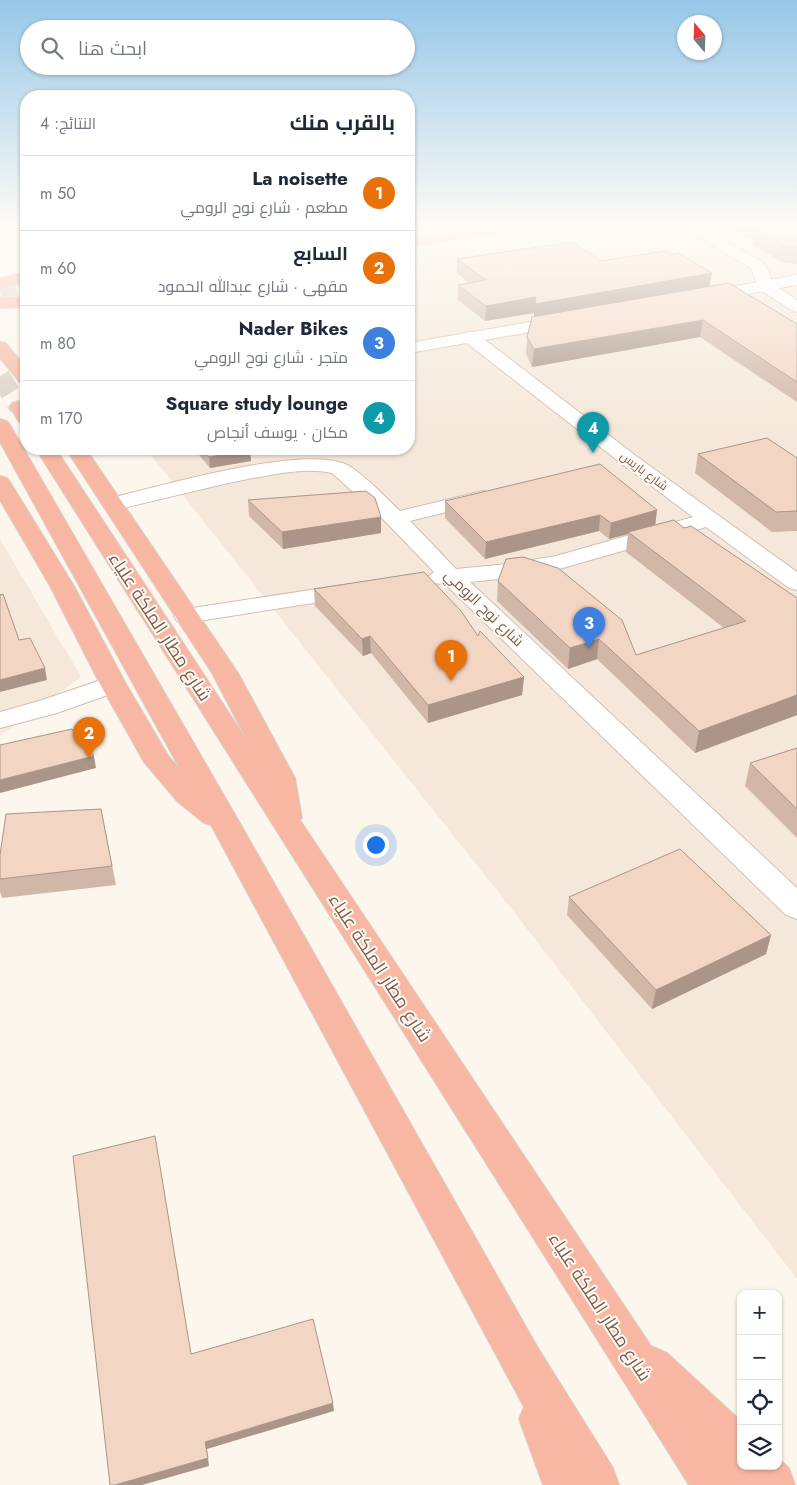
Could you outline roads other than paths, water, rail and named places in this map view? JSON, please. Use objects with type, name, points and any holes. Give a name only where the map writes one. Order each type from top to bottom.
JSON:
[{"type":"highway","points":[[0,303],[20,302]]},
{"type":"highway","points":[[0,347],[20,372]]},
{"type":"highway","points":[[0,426],[226,825],[522,1363],[596,1485]]},
{"type":"highway","name":"شارع مطار الملكة علياء","points":[[50,455],[289,828],[716,1485]]},
{"type":"highway","points":[[89,458],[114,504],[225,673],[281,778],[289,828]]},
{"type":"highway","points":[[0,482],[62,586],[113,684],[158,762],[188,795],[226,825]]},
{"type":"highway","points":[[619,1336],[737,1450]]},
{"type":"highway","points":[[522,1363],[566,1485]]},
{"type":"highway","points":[[757,1470],[772,1485]]},
{"type":"street","points":[[687,300],[724,293]]},
{"type":"street","points":[[776,293],[797,307]]},
{"type":"street","points":[[415,347],[579,318]]},
{"type":"street","name":"شارع باريس","points":[[470,337],[619,462],[709,519],[797,583]]},
{"type":"street","name":"شارع نوح الرومي","points":[[114,504],[215,480],[311,463],[336,467],[397,518],[450,576],[797,907]]},
{"type":"street","points":[[397,518],[503,492]]},
{"type":"street","points":[[421,580],[508,571],[559,562],[709,519]]},
{"type":"street","points":[[186,616],[372,588]]},
{"type":"street","points":[[0,720],[113,684]]},
{"type":"tunnel","points":[[0,376],[19,407]]},
{"type":"place","name":"Square study lounge","points":[[593,453]]},
{"type":"place","name":"Nader Bikes","points":[[589,648]]},
{"type":"place","name":"La noisette","points":[[451,681]]},
{"type":"place","name":"السابع","points":[[89,758]]}]
